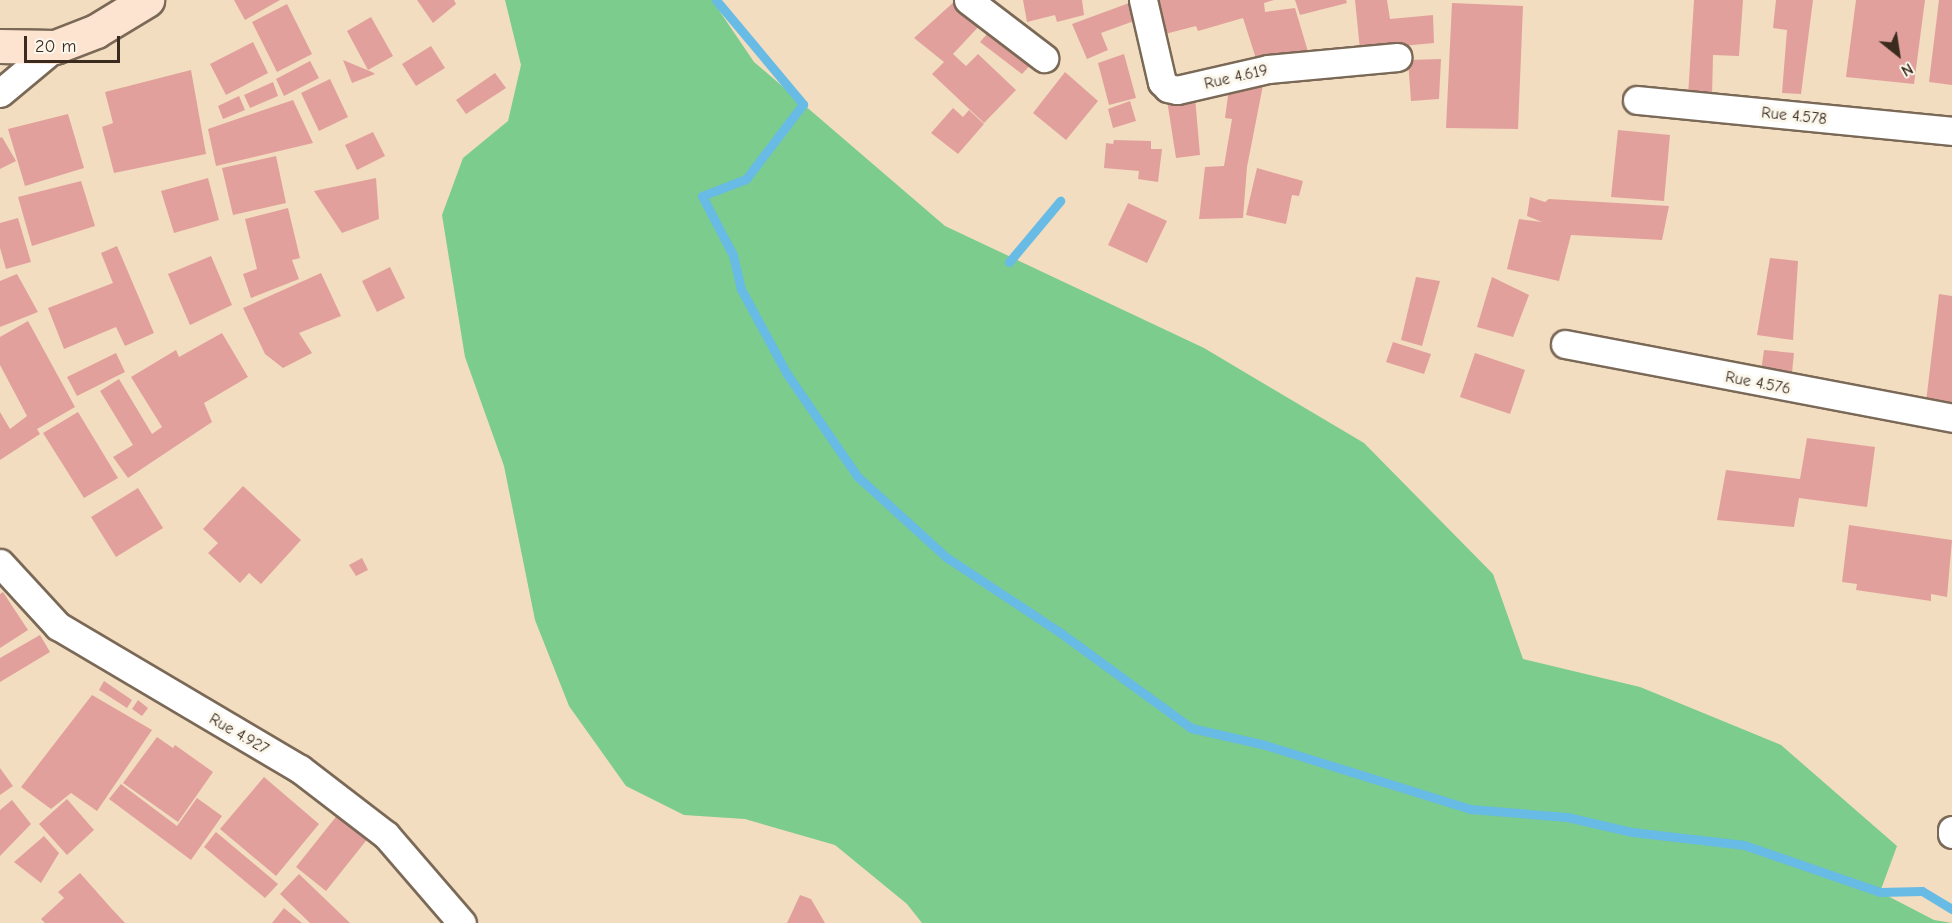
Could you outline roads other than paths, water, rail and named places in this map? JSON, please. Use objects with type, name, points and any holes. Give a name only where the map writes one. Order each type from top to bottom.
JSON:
[{"type":"main road","points":[[0,46],[55,47],[96,31],[147,0]]},
{"type":"street","points":[[968,0],[1044,58]]},
{"type":"street","name":"Rue 4.619","points":[[1143,0],[1156,62],[1168,88],[1177,90],[1268,69],[1397,57]]},
{"type":"street","points":[[0,93],[55,47]]},
{"type":"street","name":"Rue 4.578","points":[[1637,100],[1952,132]]},
{"type":"street","name":"Rue 4.576","points":[[1565,344],[1952,418]]},
{"type":"street","name":"Rue 4.927","points":[[0,563],[58,626],[300,769],[386,835],[462,923]]},
{"type":"waterway","points":[[716,0],[803,104],[746,179],[702,196],[733,255],[741,289],[787,374],[857,476],[946,557],[1058,631],[1191,728],[1265,745],[1470,809],[1567,817],[1632,832],[1744,845],[1880,892],[1922,891],[1952,909]]},
{"type":"waterway","points":[[1009,262],[1060,201]]}]
